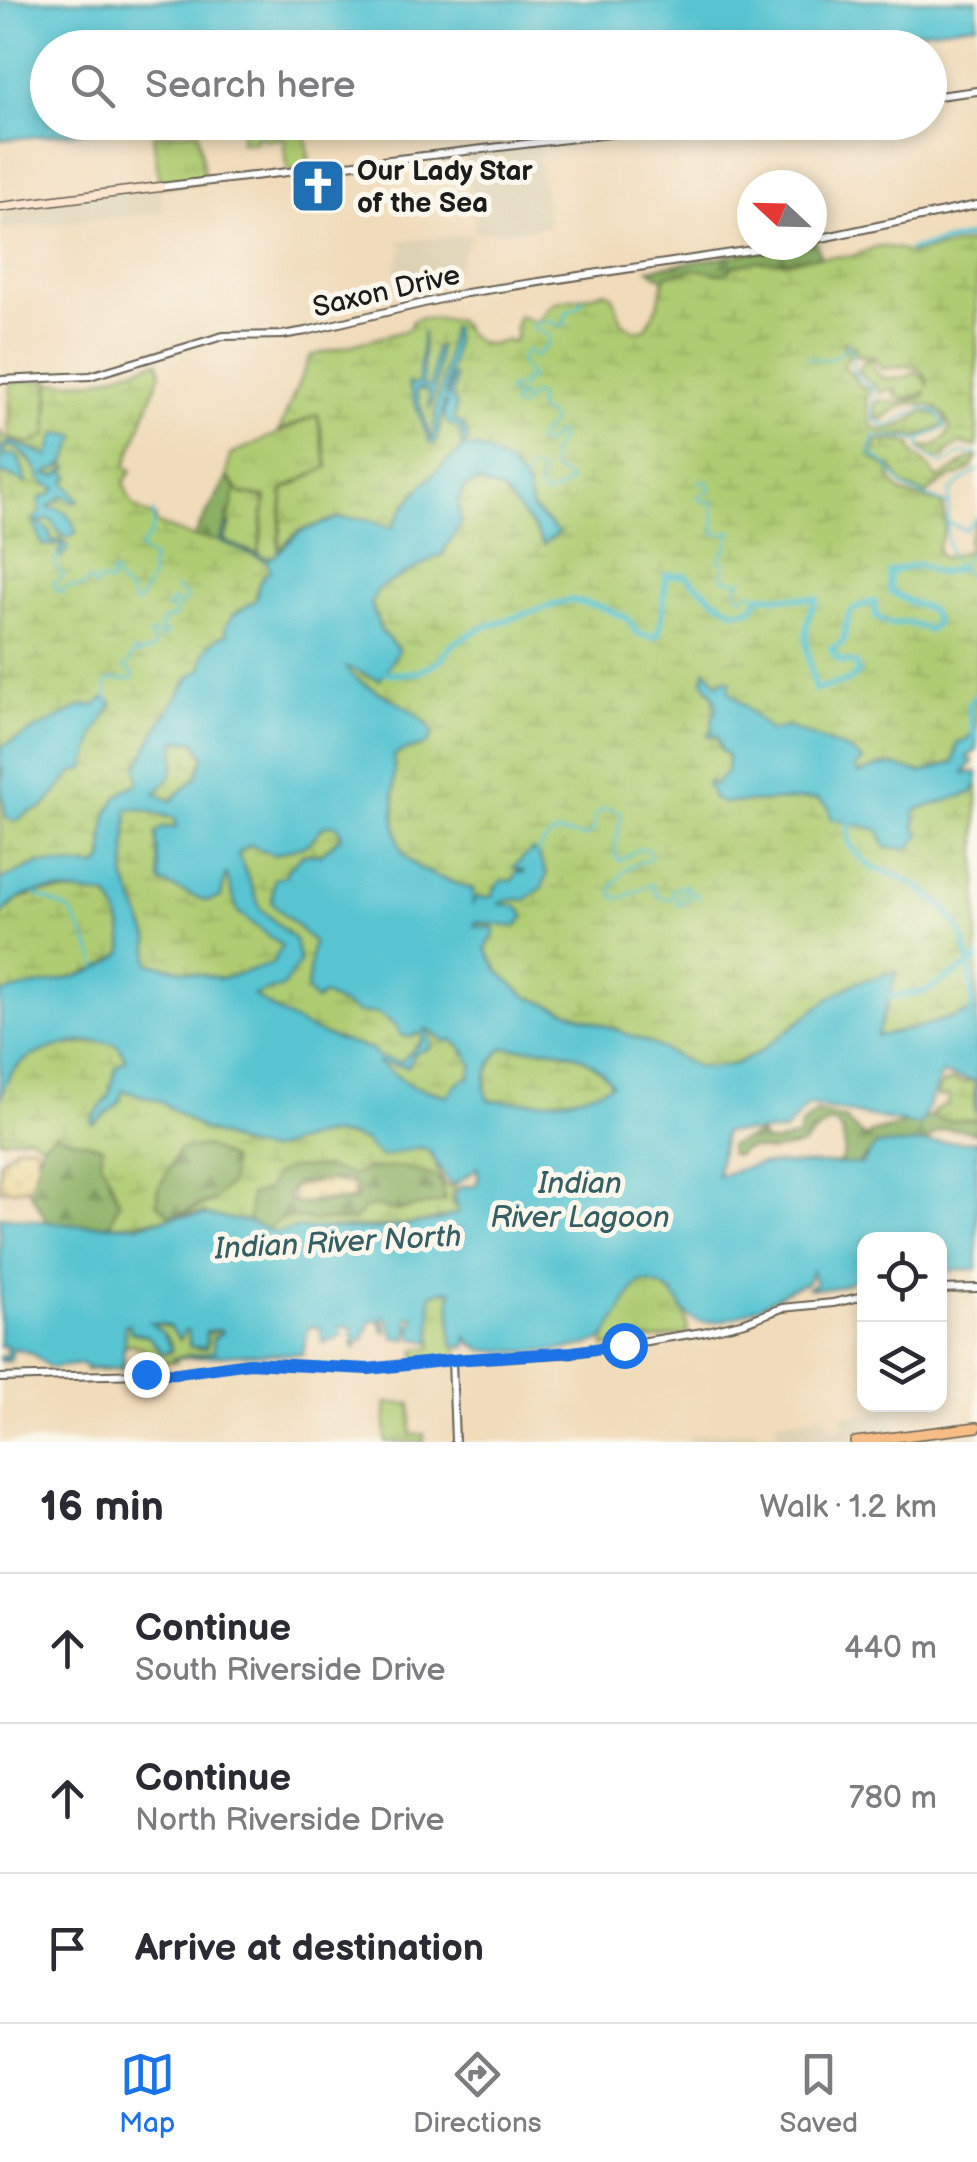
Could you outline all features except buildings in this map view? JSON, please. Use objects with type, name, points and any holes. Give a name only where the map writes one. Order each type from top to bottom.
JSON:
[{"type":"main road","points":[[0,206],[160,188]]},
{"type":"main road","points":[[855,1442],[977,1430]]},
{"type":"main road","points":[[900,1442],[977,1430]]},
{"type":"street","points":[[947,94],[977,91]]},
{"type":"street","points":[[160,188],[561,140]]},
{"type":"street","points":[[827,237],[977,205]]},
{"type":"street","name":"Saxon Drive","points":[[0,380],[90,376],[223,336],[282,335],[466,294],[737,252]]},
{"type":"street","points":[[947,1288],[977,1288]]},
{"type":"street","points":[[0,1378],[178,1373],[240,1363],[357,1370],[572,1352],[729,1327],[782,1308],[857,1297]]},
{"type":"street","points":[[452,1360],[455,1442]]},
{"type":"shaded area","points":[[537,143],[549,227],[475,233],[467,151]]},
{"type":"shaded area","points":[[160,187],[163,212],[0,229],[0,207]]},
{"type":"shaded area","points":[[472,234],[454,275],[439,269],[433,281],[416,283],[393,271],[403,249],[399,241]]},
{"type":"shaded area","points":[[891,1412],[895,1436],[844,1442],[690,1442],[690,1436],[755,1429],[763,1435],[777,1433],[777,1421],[828,1415],[830,1431],[842,1430],[842,1416]]},
{"type":"green space","points":[[154,140],[199,140],[205,181],[160,186]]},
{"type":"green space","points":[[283,140],[307,140],[310,169],[288,171]]},
{"type":"green space","points":[[977,241],[977,447],[961,443],[944,458],[934,458],[921,448],[938,443],[947,436],[949,428],[939,411],[928,406],[902,406],[883,420],[876,418],[879,400],[898,403],[923,397],[926,391],[907,398],[895,396],[896,389],[881,394],[857,372],[867,358],[872,360],[877,373],[888,378],[915,373],[926,379],[918,369],[883,369],[873,356],[857,356],[855,347],[846,341],[845,351],[848,346],[852,349],[843,367],[858,385],[870,389],[866,401],[871,426],[892,429],[925,411],[945,422],[917,438],[874,437],[871,457],[876,441],[904,441],[935,477],[941,478],[977,457],[966,472],[927,494],[903,486],[892,467],[873,458],[889,469],[901,493],[943,505],[945,528],[937,550],[942,558],[968,551],[977,519],[973,549],[977,549],[977,736],[973,732],[957,743],[955,762],[921,773],[892,765],[859,774],[851,751],[788,727],[770,732],[728,690],[712,690],[716,734],[728,756],[727,773],[712,785],[722,803],[817,799],[838,820],[879,830],[915,827],[916,810],[971,793],[977,783],[977,1010],[886,1037],[876,1036],[891,973],[831,997],[758,1053],[718,1071],[696,1066],[648,1042],[526,996],[499,972],[486,949],[495,932],[474,927],[476,922],[516,926],[525,916],[517,906],[499,905],[518,899],[547,874],[514,867],[525,871],[494,895],[472,904],[473,889],[430,873],[407,859],[396,826],[394,757],[427,744],[429,724],[349,675],[345,666],[379,679],[399,650],[381,631],[371,603],[377,589],[442,554],[461,523],[458,501],[464,488],[478,482],[502,491],[543,544],[549,523],[532,509],[527,487],[465,447],[415,494],[392,528],[366,519],[338,518],[298,531],[279,550],[284,490],[328,467],[318,414],[279,431],[310,356],[409,329],[412,321],[421,318],[457,320],[473,339],[483,344],[505,339],[513,342],[518,316],[538,322],[555,302],[605,291],[613,296],[622,322],[635,331],[642,330],[658,306],[668,275],[696,269],[727,273],[736,265],[758,261],[827,260],[827,257],[853,256],[878,246],[908,254]]},
{"type":"green space","points":[[737,254],[737,260],[792,260],[730,269],[727,273],[679,272],[664,280],[649,269]]},
{"type":"green space","points":[[158,361],[161,372],[125,467],[132,470],[124,482],[131,501],[137,509],[156,518],[155,523],[192,537],[220,541],[267,561],[271,571],[257,589],[256,600],[233,615],[228,634],[206,651],[203,668],[139,783],[103,835],[104,858],[97,867],[40,863],[0,880],[0,770],[3,767],[4,795],[14,822],[43,808],[73,772],[85,769],[105,713],[84,705],[0,748],[0,477],[3,473],[26,482],[19,458],[3,457],[10,446],[18,449],[57,489],[33,521],[54,546],[62,544],[65,549],[67,544],[54,542],[36,521],[52,519],[62,536],[76,533],[67,513],[48,506],[59,500],[67,468],[57,476],[46,474],[64,466],[76,437],[50,466],[59,438],[68,437],[54,438],[48,456],[11,441],[0,450],[0,431],[4,437],[30,444],[47,436],[50,383],[95,381]]},
{"type":"green space","points":[[49,380],[46,445],[8,443],[11,382]]},
{"type":"green space","points":[[317,415],[327,467],[283,489],[278,549],[283,564],[278,567],[273,556],[259,555],[266,497],[241,493],[227,476],[230,455]]},
{"type":"green space","points":[[227,478],[236,488],[220,542],[193,538]]},
{"type":"green space","points":[[236,488],[241,494],[265,498],[258,554],[224,539],[231,525]]},
{"type":"green space","points":[[177,740],[195,742],[204,756],[197,776],[171,801],[155,794],[171,773]]},
{"type":"green space","points":[[127,809],[175,818],[176,828],[226,870],[238,912],[283,946],[272,964],[221,979],[149,963],[149,938],[125,877]]},
{"type":"green space","points":[[337,825],[342,835],[320,855],[303,854],[285,876],[313,941],[307,990],[316,1001],[323,995],[359,1013],[378,1013],[411,1037],[420,1033],[424,1038],[401,1062],[377,1057],[372,1049],[340,1042],[296,1024],[252,995],[295,940],[261,909],[237,854],[250,845],[308,844],[324,826]]},
{"type":"green space","points":[[43,892],[107,896],[120,923],[123,952],[82,974],[0,994],[0,916],[19,899]]},
{"type":"green space","points":[[424,1029],[463,1048],[473,1065],[469,1078],[449,1096],[412,1086],[376,1061],[408,1067],[414,1054],[430,1048]]},
{"type":"green space","points":[[107,1040],[118,1044],[126,1060],[111,1083],[109,1096],[91,1120],[93,1124],[122,1090],[160,1101],[200,1128],[269,1150],[323,1135],[420,1147],[429,1151],[439,1166],[436,1167],[445,1186],[455,1187],[451,1203],[459,1210],[439,1219],[403,1225],[264,1231],[283,1218],[354,1221],[364,1208],[375,1206],[395,1211],[445,1199],[439,1177],[401,1167],[368,1169],[353,1175],[323,1167],[288,1168],[273,1176],[267,1190],[250,1195],[249,1222],[206,1213],[181,1216],[213,1201],[231,1182],[231,1160],[207,1146],[179,1149],[157,1191],[157,1204],[172,1217],[110,1225],[119,1201],[100,1161],[103,1147],[54,1134],[42,1144],[30,1136],[0,1140],[0,1101],[15,1069],[27,1059],[56,1047]]},
{"type":"green space","points":[[503,1048],[564,1052],[589,1062],[613,1084],[592,1096],[539,1104],[488,1100],[488,1072]]},
{"type":"green space","points":[[952,1080],[977,1083],[977,1119],[951,1121],[930,1117],[949,1104],[948,1095],[936,1094],[942,1084]]},
{"type":"green space","points":[[817,1112],[847,1120],[865,1137],[930,1117],[952,1121],[977,1119],[977,1134],[945,1129],[918,1148],[876,1151],[855,1167],[741,1196],[709,1172],[725,1175],[839,1163],[844,1143],[836,1123],[829,1123],[803,1145],[770,1151],[749,1148],[738,1155],[730,1154],[729,1146],[758,1134],[763,1141],[774,1143],[799,1136],[801,1126]]},
{"type":"green space","points":[[54,1134],[102,1144],[106,1171],[119,1202],[110,1225],[46,1222],[29,1190],[42,1145]]},
{"type":"green space","points":[[208,1146],[231,1160],[232,1194],[172,1217],[157,1204],[157,1191],[179,1149]]},
{"type":"green space","points":[[288,1163],[306,1168],[410,1166],[439,1177],[444,1203],[359,1220],[283,1218],[264,1231],[242,1219],[246,1199],[259,1191],[271,1173]],"holes":[[[348,1179],[357,1187],[357,1198],[351,1201],[296,1204],[288,1200],[287,1194],[296,1183]]]},
{"type":"green space","points":[[654,1281],[679,1302],[688,1334],[604,1347],[603,1336],[624,1282]]},
{"type":"green space","points":[[453,1291],[452,1343],[457,1347],[457,1359],[416,1361],[416,1349],[432,1347],[431,1293]]},
{"type":"green space","points":[[125,1323],[131,1324],[131,1332],[148,1335],[161,1352],[168,1354],[172,1351],[170,1341],[149,1324],[171,1328],[180,1340],[189,1330],[189,1346],[198,1349],[207,1348],[207,1332],[221,1333],[213,1338],[213,1353],[173,1358],[176,1362],[152,1362],[141,1348],[128,1344],[124,1348],[123,1369],[86,1370],[104,1365],[92,1362],[94,1353],[88,1345],[93,1341],[102,1359],[105,1358],[119,1338],[121,1341]]},
{"type":"green space","points":[[386,1403],[411,1404],[411,1435],[424,1434],[424,1442],[386,1442]]},
{"type":"sand","points":[[18,1145],[34,1145],[37,1150],[30,1188],[0,1190],[0,1161]]},
{"type":"sand","points":[[327,1180],[351,1184],[356,1197],[295,1203],[293,1188]]},
{"type":"water","points":[[0,0],[977,0],[977,24],[929,30],[30,30],[30,137],[0,140]]},
{"type":"water","points":[[451,327],[454,350],[445,397],[453,375],[454,420],[465,426],[468,441],[461,445],[461,430],[446,422],[444,402],[433,445],[408,383],[418,384],[423,331],[423,386],[431,387],[435,348],[439,347],[436,387],[429,410],[429,392],[416,392],[433,439]]},
{"type":"water","points":[[58,434],[77,436],[64,464],[46,474],[57,476],[69,466],[66,473],[70,477],[65,482],[79,500],[74,502],[63,495],[48,506],[68,515],[76,532],[70,537],[63,535],[52,519],[37,522],[50,531],[54,542],[61,540],[67,544],[61,558],[58,552],[63,544],[43,546],[33,520],[41,512],[40,498],[56,488],[43,483],[31,461],[10,446],[4,456],[14,454],[19,458],[27,484],[4,473],[0,477],[0,450],[9,441],[49,456]]},
{"type":"water","points":[[465,447],[479,448],[511,466],[527,487],[532,509],[559,533],[543,544],[502,491],[478,482],[464,488],[458,501],[461,523],[442,554],[378,589],[371,603],[381,631],[399,650],[380,680],[346,667],[362,683],[415,714],[433,734],[427,744],[394,757],[396,826],[402,851],[422,869],[473,889],[473,903],[478,896],[494,895],[502,880],[513,881],[517,871],[523,873],[513,867],[532,850],[547,874],[542,888],[525,900],[500,904],[517,906],[525,916],[516,927],[476,922],[475,926],[494,928],[486,949],[499,972],[526,996],[648,1042],[696,1066],[736,1064],[758,1053],[831,997],[857,982],[897,971],[877,1036],[977,1010],[977,1112],[975,1081],[942,1074],[920,1126],[808,1105],[784,1132],[724,1132],[717,1176],[759,1164],[862,1164],[876,1145],[977,1141],[977,1269],[947,1271],[947,1232],[857,1232],[857,1279],[837,1287],[808,1288],[816,1283],[812,1271],[808,1282],[738,1316],[712,1322],[690,1317],[669,1291],[641,1282],[605,1338],[562,1350],[483,1350],[467,1336],[466,1347],[457,1347],[452,1343],[453,1291],[449,1290],[431,1294],[432,1342],[414,1339],[415,1317],[408,1319],[408,1339],[394,1338],[387,1317],[383,1317],[386,1332],[380,1320],[371,1321],[355,1350],[351,1326],[339,1327],[342,1333],[336,1339],[323,1343],[320,1327],[308,1327],[303,1354],[173,1359],[214,1352],[213,1339],[222,1332],[206,1331],[206,1347],[190,1347],[188,1330],[180,1339],[167,1325],[150,1322],[163,1333],[172,1349],[163,1354],[148,1336],[130,1332],[130,1325],[125,1325],[123,1368],[87,1368],[82,1364],[50,1368],[32,1353],[13,1348],[10,1361],[0,1361],[0,1356],[6,1357],[7,1345],[0,1347],[0,1216],[73,1225],[139,1225],[172,1217],[206,1215],[249,1222],[276,1233],[298,1228],[377,1229],[436,1221],[457,1213],[456,1191],[478,1181],[478,1168],[456,1184],[449,1183],[429,1151],[420,1147],[382,1157],[366,1142],[350,1136],[324,1134],[268,1151],[244,1146],[200,1128],[160,1101],[123,1090],[119,1103],[93,1124],[91,1120],[109,1096],[116,1067],[126,1060],[118,1045],[107,1042],[62,1045],[33,1056],[13,1071],[0,1100],[0,994],[97,969],[123,952],[123,945],[118,916],[107,896],[38,892],[18,899],[0,916],[0,880],[40,863],[97,867],[104,858],[105,823],[112,804],[139,783],[137,767],[161,722],[192,674],[203,668],[209,647],[227,634],[225,627],[233,615],[256,600],[261,580],[270,571],[267,561],[220,541],[229,522],[223,539],[226,543],[267,559],[299,532],[338,518],[367,519],[392,528],[434,474]],"holes":[[[177,740],[195,742],[204,756],[197,776],[171,801],[156,793],[173,769]],[[128,809],[175,818],[176,828],[164,827],[156,833],[160,882],[206,901],[221,897],[226,873],[238,912],[282,946],[272,964],[221,979],[149,963],[149,938],[125,877]],[[337,825],[342,836],[320,855],[303,854],[285,876],[274,879],[272,903],[313,941],[307,990],[315,1001],[323,995],[359,1013],[378,1013],[395,1025],[402,1036],[420,1033],[424,1039],[401,1062],[377,1057],[372,1049],[310,1029],[253,995],[283,987],[300,962],[295,940],[261,909],[238,854],[250,845],[274,855],[308,844],[324,826]],[[425,1030],[444,1041],[452,1040],[473,1065],[469,1078],[459,1082],[448,1096],[412,1086],[377,1062],[408,1067],[414,1054],[430,1048],[431,1038]],[[503,1048],[535,1048],[577,1055],[612,1084],[567,1099],[488,1100],[488,1072]]]},
{"type":"water","points":[[706,669],[718,684],[725,679],[731,682],[729,690],[770,731],[788,727],[851,751],[863,761],[855,768],[859,774],[892,765],[922,773],[954,762],[957,743],[974,732],[977,750],[967,757],[973,761],[964,773],[977,772],[977,783],[972,793],[916,810],[915,827],[921,834],[911,848],[886,848],[879,830],[831,819],[829,807],[817,799],[722,803],[712,798],[707,787],[709,781],[716,784],[727,773],[728,756],[721,750],[717,736],[708,736],[713,731],[716,704],[703,681]]},
{"type":"water","points":[[104,698],[112,703],[95,735],[85,769],[73,772],[43,808],[14,822],[6,817],[0,748]]},
{"type":"waterway","points":[[910,250],[977,235]]},
{"type":"waterway","points":[[523,482],[529,470],[542,473],[539,488],[545,496],[570,481],[552,470],[551,455],[561,438],[558,432],[545,444],[536,440],[552,422],[538,410],[537,395],[531,395],[522,407],[515,408],[515,400],[523,398],[507,391],[519,388],[522,380],[531,376],[523,366],[522,354],[528,350],[534,357],[549,344],[549,336],[533,327],[536,323],[566,324],[566,312],[584,299]]},
{"type":"waterway","points":[[807,357],[831,359],[849,344],[855,374],[874,389],[874,421],[888,427],[922,408],[938,413],[946,427],[921,439],[919,449],[942,465],[961,453],[977,454]]},
{"type":"waterway","points":[[919,441],[874,437],[871,454],[887,465],[904,488],[949,505]]},
{"type":"waterway","points":[[977,470],[950,491],[947,531],[955,562],[977,581]]},
{"type":"waterway","points":[[699,483],[706,480],[710,489],[697,497],[713,502],[715,533],[732,531],[719,560],[724,564],[723,579],[742,581],[735,591],[741,597],[749,592],[760,596]]},
{"type":"waterway","points":[[59,557],[54,565],[64,576],[53,583],[58,591],[83,587],[87,581],[92,581],[94,587],[103,580],[109,584],[114,573],[134,604],[138,603],[152,577],[153,559],[139,549],[153,528],[153,512]]},
{"type":"waterway","points":[[949,523],[965,530],[977,517]]},
{"type":"waterway","points":[[960,568],[977,546]]},
{"type":"waterway","points":[[385,672],[418,672],[440,661],[451,645],[481,628],[570,600],[602,607],[627,618],[638,634],[657,637],[666,575],[685,575],[735,611],[752,609],[760,596],[817,599],[806,633],[815,690],[849,681],[859,672],[855,663],[839,661],[831,649],[843,643],[847,620],[858,607],[875,602],[876,617],[890,624],[907,622],[929,630],[936,622],[929,609],[890,591],[889,572],[918,565],[939,573],[960,568]]},
{"type":"waterway","points":[[108,701],[109,680],[132,679],[133,674],[124,667],[134,651],[140,655],[150,651],[155,646],[149,636],[152,632],[158,638],[164,636],[167,632],[159,630],[163,620],[175,617],[177,610],[167,609],[169,604],[174,600],[181,606],[188,598],[176,588]]},
{"type":"waterway","points":[[977,695],[969,705],[977,736]]},
{"type":"waterway","points":[[536,854],[555,833],[586,837],[594,830],[594,817],[602,809],[615,809],[622,813],[615,856],[620,861],[638,849],[647,849],[651,856],[623,873],[612,889],[614,897],[622,898],[652,884],[656,895],[668,899],[673,897],[673,890],[685,885],[690,890],[681,894],[677,904],[695,894],[699,899]]},
{"type":"waterway","points":[[849,823],[849,843],[861,859],[926,892],[948,912],[967,951],[969,966],[924,992],[888,997]]},
{"type":"waterway","points":[[35,894],[71,911],[97,968]]},
{"type":"waterway","points":[[972,1011],[969,966],[977,959]]},
{"type":"place","name":"Our Lady Star of the Sea","points":[[318,186]]},
{"type":"route","points":[[146,1374],[249,1363],[368,1369],[624,1345]]},
{"type":"water label","name":"Indian River Lagoon","points":[[580,1200]]},
{"type":"water label","name":"Indian River North","points":[[338,1242]]}]
